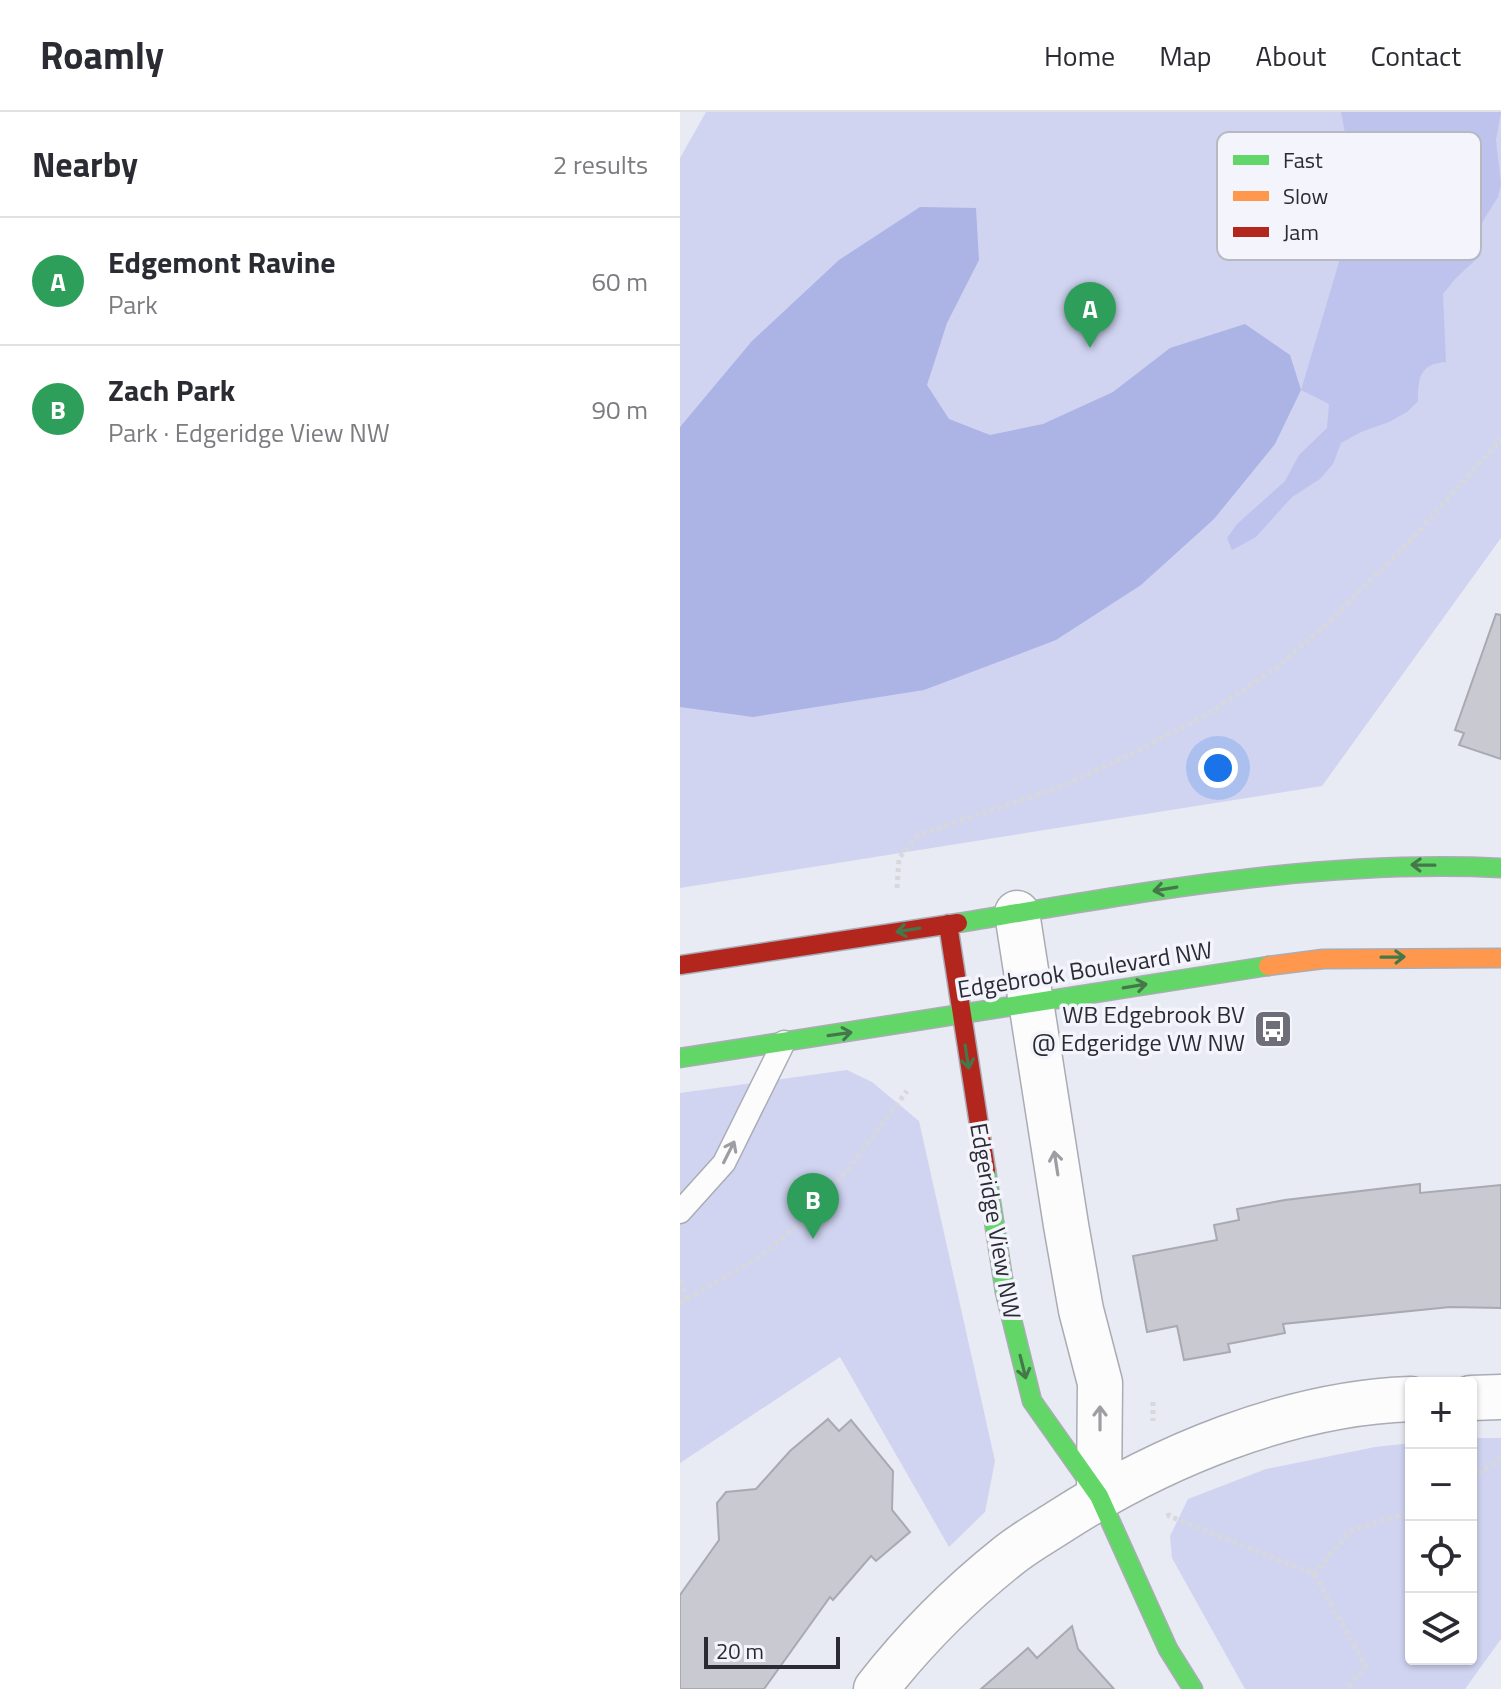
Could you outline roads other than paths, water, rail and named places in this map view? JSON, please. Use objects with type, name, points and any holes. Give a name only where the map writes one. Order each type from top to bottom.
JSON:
[{"type":"street","points":[[680,965],[1208,883],[1327,868],[1411,865],[1501,868]]},
{"type":"street","points":[[1017,913],[1081,1310],[1100,1383],[1099,1496]]},
{"type":"street","name":"Edgeridge View NW","points":[[948,924],[1005,1292],[1032,1401],[1099,1496],[1168,1649],[1193,1689]]},
{"type":"street","name":"Edgebrook Boulevard NW","points":[[680,1058],[1209,974],[1323,959],[1501,958]]},
{"type":"street","points":[[1477,1398],[1501,1397]]},
{"type":"street","points":[[876,1689],[906,1651],[962,1596],[1011,1554],[1099,1496],[1155,1467],[1247,1431],[1312,1413],[1405,1400]]},
{"type":"lane","points":[[680,1212],[724,1163],[784,1042]]},
{"type":"place","name":"Edgemont Ravine","points":[[1090,348]]},
{"type":"place","name":"WB Edgebrook BV @ Edgeridge VW NW","points":[[1273,1029]]},
{"type":"place","name":"Zach Park","points":[[813,1239]]}]
